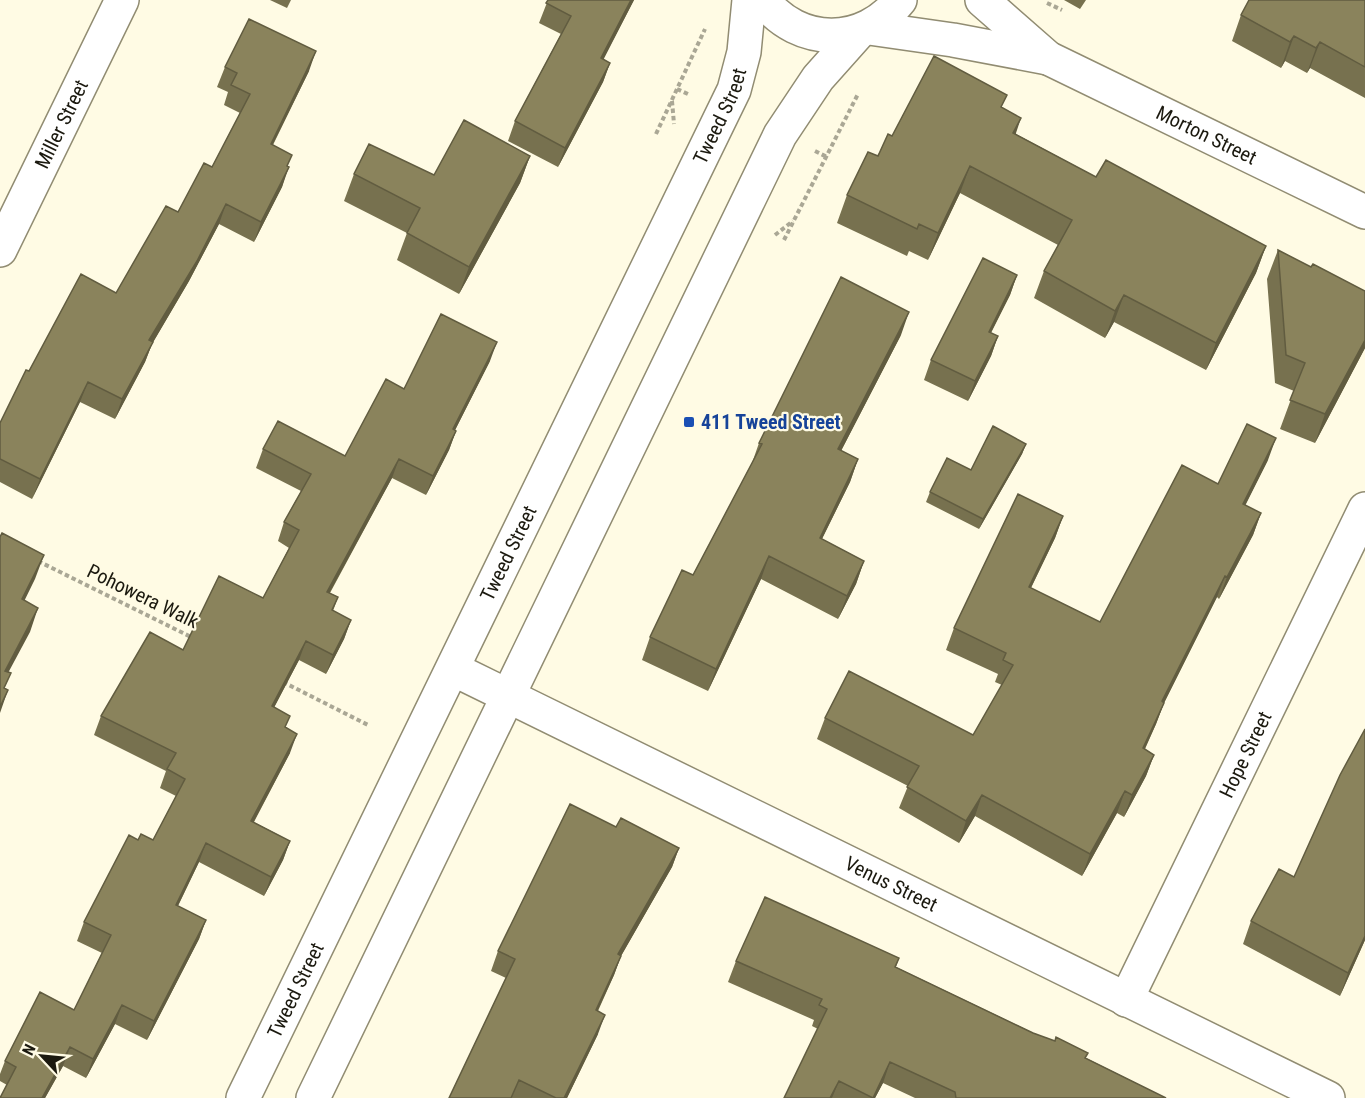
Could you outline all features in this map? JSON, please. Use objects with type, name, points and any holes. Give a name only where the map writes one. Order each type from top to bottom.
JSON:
[{"type":"main road","name":"Miller Street","points":[[0,250],[122,0]]},
{"type":"main road","name":"Tweed Street","points":[[243,1098],[734,90],[744,52],[749,0]]},
{"type":"main road","points":[[763,0],[781,19],[801,31],[824,37],[864,30]]},
{"type":"main road","points":[[313,1098],[780,135],[818,78],[864,30],[888,15],[900,0]]},
{"type":"main road","name":"Morton Street","points":[[982,0],[1048,58],[1365,212]]},
{"type":"main road","name":"Morton Street","points":[[864,30],[953,39],[1048,58]]},
{"type":"main road","name":"Hope Street","points":[[1126,1000],[1365,508]]},
{"type":"main road","name":"Venus Street","points":[[453,669],[1328,1098]]},
{"type":"path","points":[[1041,0],[1062,10]]},
{"type":"path","points":[[656,134],[708,25]]},
{"type":"path","points":[[784,240],[863,88]]},
{"type":"path","points":[[672,100],[674,130]]},
{"type":"path","points":[[783,229],[797,218]]},
{"type":"path","name":"Pohowera Walk","points":[[32,558],[202,642]]},
{"type":"path","points":[[276,679],[370,726]]},
{"type":"building","points":[[548,0],[631,0],[601,58],[610,63],[565,148],[515,121],[571,16],[546,3]]},
{"type":"building","points":[[1249,0],[1365,0],[1365,67],[1320,42],[1316,48],[1294,36],[1290,42],[1241,15]]},
{"type":"building","points":[[249,19],[316,51],[271,144],[292,155],[287,166],[289,167],[261,222],[226,204],[197,261],[149,340],[153,342],[122,399],[88,382],[40,479],[0,459],[0,423],[26,370],[29,371],[81,274],[116,293],[166,206],[178,212],[204,163],[212,167],[250,94],[231,85],[237,73],[225,67]]},
{"type":"building","points":[[934,56],[1007,95],[1001,107],[1021,118],[1013,133],[1096,177],[1106,160],[1266,246],[1216,343],[1124,295],[1115,311],[1044,271],[1072,220],[970,166],[938,233],[919,224],[917,229],[847,195],[868,152],[878,156],[888,134],[892,136]]},
{"type":"building","points":[[464,120],[530,156],[469,267],[407,233],[420,208],[354,174],[369,144],[434,175]]},
{"type":"building","points":[[1278,250],[1311,267],[1313,264],[1365,291],[1365,340],[1325,414],[1290,400],[1305,363],[1286,355]]},
{"type":"building","points":[[983,258],[1017,275],[989,332],[998,336],[975,381],[931,360]]},
{"type":"building","points":[[841,277],[909,312],[838,449],[858,459],[820,538],[864,561],[847,596],[769,556],[716,669],[650,637],[682,570],[693,575],[762,444],[759,443]]},
{"type":"building","points":[[441,314],[497,342],[453,429],[456,431],[433,476],[399,459],[327,592],[338,597],[332,610],[351,620],[333,655],[306,641],[272,706],[290,716],[285,727],[297,734],[251,821],[290,841],[271,877],[206,843],[176,905],[206,920],[154,1021],[122,1005],[93,1059],[70,1047],[42,1098],[0,1098],[16,1067],[5,1061],[40,992],[74,1010],[111,935],[84,922],[129,835],[138,840],[141,834],[153,840],[185,779],[167,769],[176,753],[101,716],[150,632],[183,650],[219,576],[263,598],[299,530],[284,522],[311,474],[263,449],[278,421],[345,456],[386,379],[404,389]]},
{"type":"building","points":[[1247,424],[1276,438],[1243,504],[1261,513],[1227,577],[1225,576],[1162,701],[1164,703],[1143,748],[1154,755],[1132,795],[1125,791],[1090,854],[982,795],[966,821],[907,787],[919,766],[825,718],[849,671],[973,735],[1013,665],[1003,660],[1006,653],[954,628],[1018,494],[1063,516],[1029,587],[1100,622],[1182,465],[1218,484]]},
{"type":"building","points":[[993,426],[1026,444],[983,519],[930,492],[947,458],[971,470]]},
{"type":"building","points":[[2,533],[44,555],[22,599],[38,608],[5,671],[11,673],[4,688],[8,690],[0,707],[0,537]]},
{"type":"building","points":[[1365,729],[1365,936],[1348,973],[1251,921],[1279,869],[1294,877],[1340,775]]},
{"type":"building","points":[[570,804],[616,827],[621,818],[679,848],[618,954],[621,956],[596,1010],[605,1015],[564,1098],[556,1098],[519,1080],[511,1098],[449,1098],[515,959],[498,951]]},
{"type":"building","points":[[765,897],[899,958],[895,967],[1033,1033],[1055,1041],[1056,1037],[1088,1053],[1085,1058],[1166,1098],[956,1098],[955,1092],[890,1062],[873,1098],[839,1081],[830,1098],[784,1098],[827,1009],[819,1005],[822,999],[736,961]]},
{"type":"place","name":"411 Tweed Street","points":[[689,422]]}]
